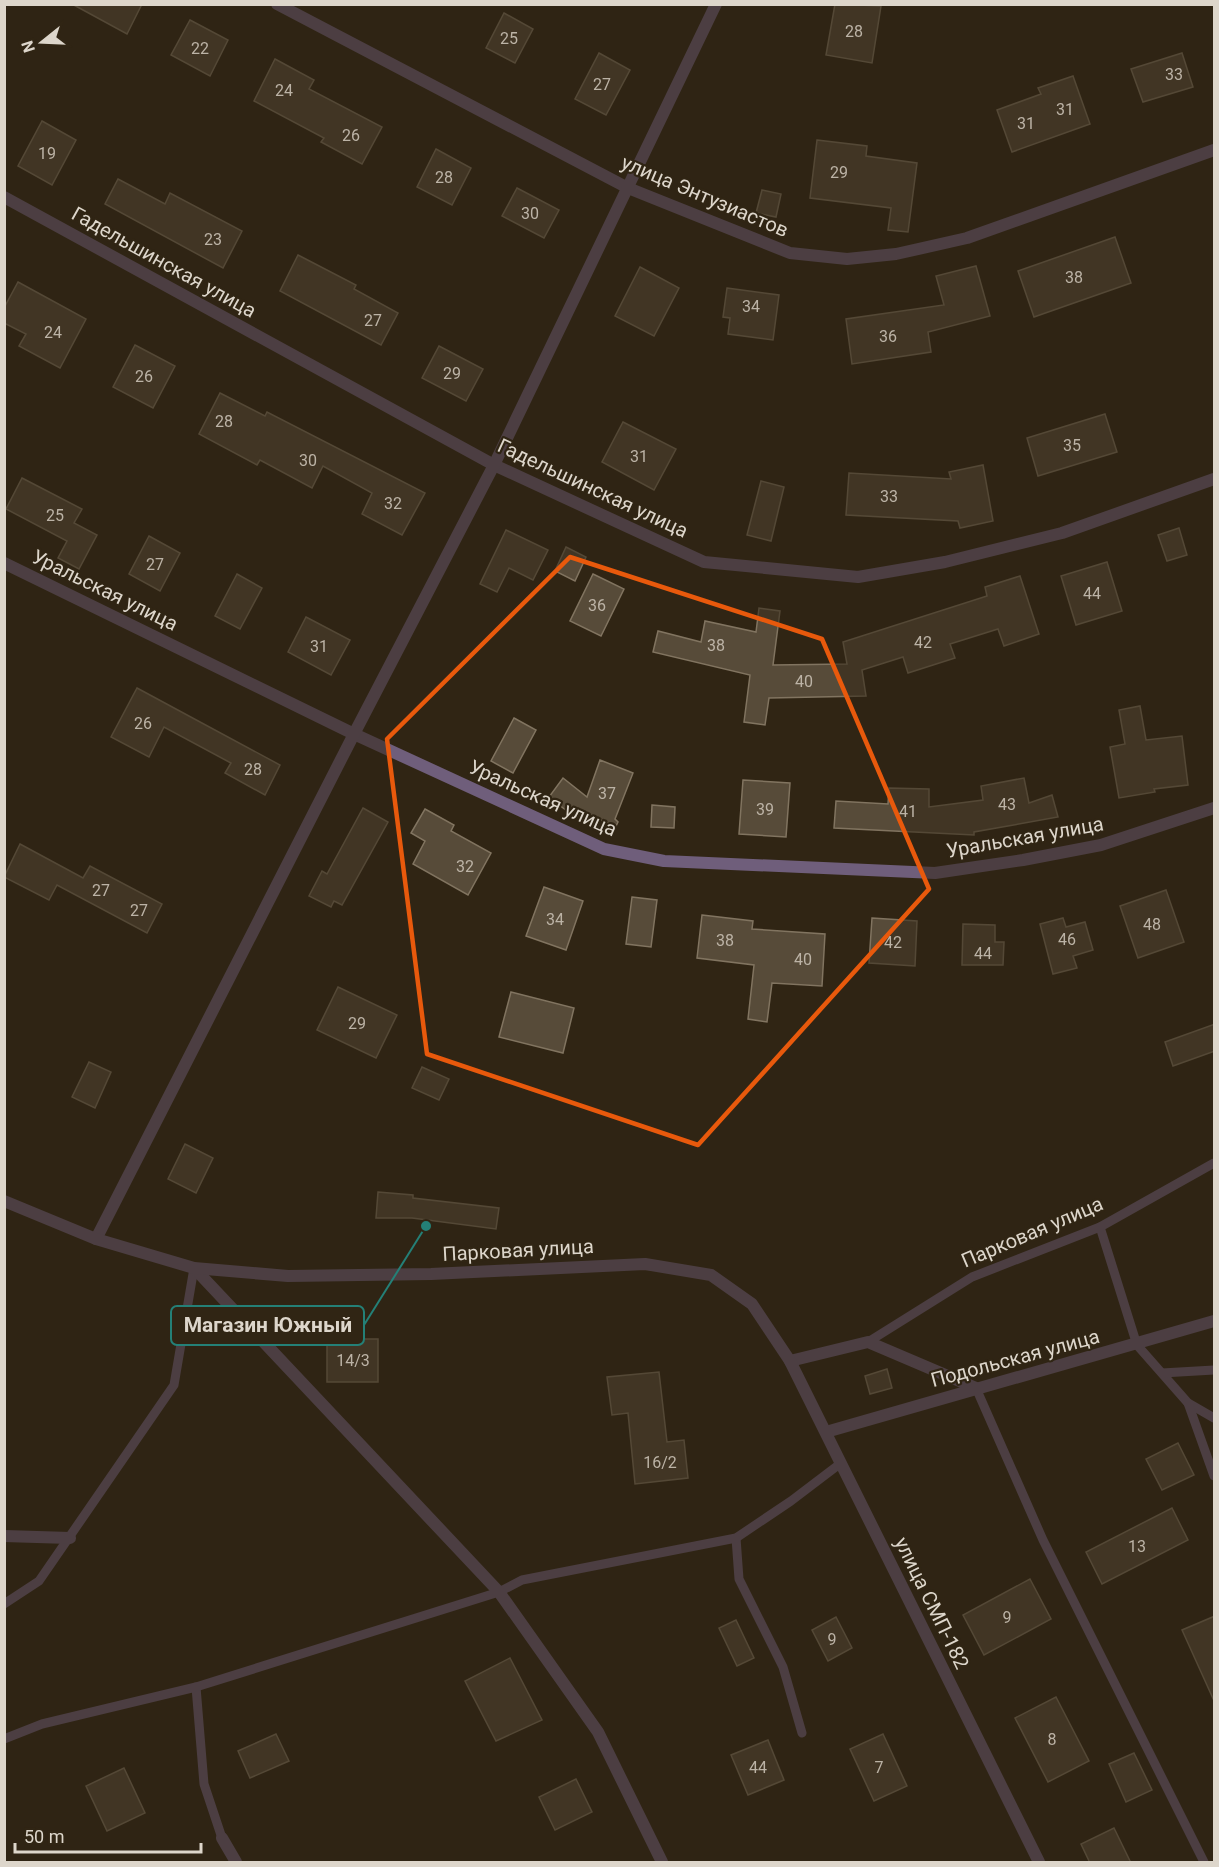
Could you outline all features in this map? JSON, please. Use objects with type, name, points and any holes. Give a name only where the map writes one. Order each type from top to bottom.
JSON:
[{"type":"street","name":"улица Энтузиастов","points":[[277,4],[628,188],[790,253],[847,258],[896,254],[967,238],[1215,150]]},
{"type":"street","points":[[96,1239],[494,465],[716,4]]},
{"type":"street","name":"Гадельшинская улица","points":[[4,197],[494,465],[704,562],[858,577],[945,562],[1062,533],[1215,479]]},
{"type":"street","name":"Уральская улица","points":[[4,563],[354,734],[604,849],[663,861],[935,873],[1023,860],[1101,845],[1215,808]]},
{"type":"street","name":"Парковая улица","points":[[4,1201],[96,1239],[194,1268],[288,1276],[431,1274],[645,1264],[711,1275],[752,1304],[790,1361]]},
{"type":"street","points":[[194,1268],[499,1592],[598,1732],[662,1863]]},
{"type":"street","name":"Подольская улица","points":[[826,1432],[1215,1321]]},
{"type":"street","points":[[790,1361],[868,1342],[976,1388]]},
{"type":"street","name":"улица СМП-182","points":[[790,1361],[1039,1863]]},
{"type":"street","points":[[4,1536],[70,1538]]},
{"type":"street","points":[[222,1838],[236,1863]]},
{"type":"lane","name":"Парковая улица","points":[[868,1342],[972,1277],[1100,1227],[1215,1163]]},
{"type":"lane","points":[[1100,1227],[1137,1345],[1188,1403],[1215,1418]]},
{"type":"lane","points":[[4,1604],[39,1581],[174,1385],[194,1268]]},
{"type":"lane","points":[[1162,1373],[1215,1370]]},
{"type":"lane","points":[[976,1388],[1043,1540],[1204,1863]]},
{"type":"lane","points":[[1188,1403],[1215,1476]]},
{"type":"lane","points":[[4,1739],[42,1724],[196,1687],[499,1592],[522,1580],[736,1538],[791,1501],[841,1463]]},
{"type":"lane","points":[[736,1538],[739,1579],[783,1667],[802,1733]]},
{"type":"lane","points":[[196,1687],[204,1784],[222,1838]]},
{"type":"highlighted area","points":[[570,557],[822,639],[929,889],[698,1145],[427,1054],[387,739]]},
{"type":"building","points":[[72,4],[142,4],[127,34]]},
{"type":"building","points":[[835,4],[881,6],[872,63],[826,55]]},
{"type":"building","points":[[504,13],[533,29],[515,63],[486,48]]},
{"type":"building","points":[[190,20],[228,40],[210,76],[171,55]]},
{"type":"building","points":[[599,53],[630,70],[606,115],[575,99]]},
{"type":"building","points":[[1182,53],[1193,87],[1143,102],[1131,69]]},
{"type":"building","points":[[275,59],[314,80],[309,89],[382,127],[362,164],[321,142],[324,138],[254,101]]},
{"type":"building","points":[[1073,76],[1090,124],[1012,152],[997,110],[1041,94],[1038,88]]},
{"type":"building","points":[[42,121],[76,140],[52,185],[18,166]]},
{"type":"building","points":[[817,140],[867,146],[866,156],[917,163],[908,232],[888,230],[891,208],[810,198]]},
{"type":"building","points":[[436,149],[471,168],[452,205],[417,187]]},
{"type":"building","points":[[118,179],[165,204],[170,193],[242,231],[223,268],[105,204]]},
{"type":"building","points":[[517,188],[559,210],[544,238],[502,216]]},
{"type":"building","points":[[762,190],[781,194],[776,217],[756,213]]},
{"type":"building","points":[[1115,237],[1131,283],[1034,317],[1018,271]]},
{"type":"building","points":[[298,255],[356,285],[354,289],[398,313],[381,345],[280,291]]},
{"type":"building","points":[[976,266],[990,316],[928,332],[931,352],[852,364],[846,319],[944,305],[936,276]]},
{"type":"building","points":[[640,267],[679,288],[654,336],[615,316]]},
{"type":"building","points":[[18,282],[86,319],[60,368],[19,346],[26,334],[4,323],[4,308]]},
{"type":"building","points":[[727,288],[779,295],[773,340],[728,334],[730,318],[723,317]]},
{"type":"building","points":[[135,345],[175,366],[153,408],[113,387]]},
{"type":"building","points":[[439,346],[483,369],[466,401],[422,378]]},
{"type":"building","points":[[220,393],[265,416],[267,412],[425,493],[402,535],[362,514],[372,493],[323,466],[312,488],[260,460],[257,465],[199,434]]},
{"type":"building","points":[[1105,414],[1117,452],[1038,476],[1027,438]]},
{"type":"building","points":[[623,422],[676,449],[654,490],[602,462]]},
{"type":"building","points":[[983,465],[993,521],[960,528],[958,521],[846,515],[849,473],[951,479],[949,472]]},
{"type":"building","points":[[22,478],[82,509],[74,523],[97,535],[79,569],[58,558],[67,541],[6,509]]},
{"type":"building","points":[[761,481],[784,487],[771,541],[747,535]]},
{"type":"building","points":[[1179,528],[1187,555],[1167,561],[1158,535]]},
{"type":"building","points":[[506,530],[548,550],[533,580],[509,568],[497,592],[480,584]]},
{"type":"building","points":[[149,536],[180,553],[160,591],[129,574]]},
{"type":"building","points":[[566,547],[586,557],[575,581],[555,571]]},
{"type":"building","points":[[1107,562],[1122,611],[1076,625],[1061,576]]},
{"type":"building","points":[[237,574],[262,588],[240,629],[215,616]]},
{"type":"building","points":[[593,574],[624,589],[601,636],[570,621]]},
{"type":"building","points":[[1020,576],[1039,634],[1004,646],[998,629],[950,644],[955,658],[908,673],[903,657],[862,670],[866,696],[769,698],[765,725],[744,722],[750,675],[653,652],[658,631],[701,642],[705,621],[756,632],[759,608],[780,611],[773,665],[847,664],[843,642],[987,596],[985,587]]},
{"type":"building","points":[[306,617],[350,640],[331,675],[288,652]]},
{"type":"building","points":[[137,688],[280,765],[265,795],[225,773],[231,763],[164,727],[149,757],[111,737]]},
{"type":"building","points":[[1140,706],[1146,740],[1182,736],[1188,785],[1154,789],[1155,792],[1119,798],[1110,747],[1125,744],[1119,710]]},
{"type":"building","points":[[514,718],[536,730],[513,773],[491,761]]},
{"type":"building","points":[[600,760],[633,773],[615,819],[618,822],[616,826],[569,808],[567,811],[549,797],[563,778],[587,797]]},
{"type":"building","points":[[1024,778],[1029,803],[1052,795],[1058,817],[974,832],[974,835],[834,828],[836,801],[888,804],[889,788],[929,789],[929,807],[983,800],[981,786]]},
{"type":"building","points":[[743,780],[790,783],[786,837],[739,834]]},
{"type":"building","points":[[652,805],[675,807],[674,828],[651,827]]},
{"type":"building","points":[[363,808],[388,822],[342,905],[334,901],[331,907],[309,896],[322,871],[327,874]]},
{"type":"building","points":[[425,809],[454,825],[451,831],[491,853],[468,895],[413,864],[425,841],[411,833]]},
{"type":"building","points":[[20,844],[83,878],[90,866],[162,904],[147,933],[57,885],[49,900],[4,877]]},
{"type":"building","points":[[544,887],[583,901],[566,950],[526,936]]},
{"type":"building","points":[[1166,890],[1184,942],[1138,958],[1120,906]]},
{"type":"building","points":[[632,897],[657,900],[651,947],[626,944]]},
{"type":"building","points":[[702,915],[753,921],[752,929],[825,934],[822,986],[772,983],[767,1022],[748,1019],[754,965],[697,958]]},
{"type":"building","points":[[872,918],[917,921],[915,966],[869,963]]},
{"type":"building","points":[[1063,918],[1066,927],[1085,922],[1093,950],[1073,956],[1077,968],[1053,974],[1040,924]]},
{"type":"building","points":[[963,924],[995,925],[995,942],[1004,942],[1003,965],[962,965]]},
{"type":"building","points":[[338,987],[397,1015],[376,1058],[317,1030]]},
{"type":"building","points":[[511,992],[574,1008],[563,1053],[499,1037]]},
{"type":"building","points":[[1215,1024],[1215,1051],[1173,1066],[1165,1042]]},
{"type":"building","points":[[89,1062],[111,1072],[95,1108],[72,1097]]},
{"type":"building","points":[[422,1067],[449,1079],[439,1100],[412,1088]]},
{"type":"building","points":[[185,1144],[213,1158],[196,1193],[168,1179]]},
{"type":"building","points":[[378,1192],[499,1208],[496,1229],[412,1218],[376,1218]]},
{"type":"building","points":[[327,1339],[378,1339],[378,1382],[327,1382]]},
{"type":"building","points":[[887,1369],[892,1388],[870,1394],[865,1376]]},
{"type":"building","points":[[659,1372],[667,1442],[684,1440],[688,1478],[635,1484],[628,1413],[612,1415],[607,1377]]},
{"type":"building","points":[[1178,1443],[1194,1475],[1162,1490],[1146,1459]]},
{"type":"building","points":[[1172,1508],[1188,1540],[1102,1584],[1086,1552]]},
{"type":"building","points":[[1030,1579],[1051,1619],[984,1655],[963,1615]]},
{"type":"building","points":[[1215,1616],[1215,1703],[1182,1630]]},
{"type":"building","points":[[836,1617],[852,1648],[828,1661],[812,1630]]},
{"type":"building","points":[[736,1620],[754,1658],[737,1666],[719,1628]]},
{"type":"building","points":[[510,1658],[542,1720],[496,1741],[465,1681]]},
{"type":"building","points":[[1056,1697],[1089,1761],[1048,1782],[1015,1718]]},
{"type":"building","points":[[276,1734],[289,1761],[250,1778],[238,1751]]},
{"type":"building","points":[[883,1734],[907,1786],[874,1801],[850,1749]]},
{"type":"building","points":[[768,1740],[784,1780],[748,1795],[731,1755]]},
{"type":"building","points":[[1134,1753],[1152,1790],[1126,1802],[1109,1764]]},
{"type":"building","points":[[124,1768],[145,1813],[107,1831],[86,1786]]},
{"type":"building","points":[[576,1779],[592,1812],[555,1830],[539,1797]]},
{"type":"building","points":[[1114,1828],[1131,1863],[1090,1863],[1081,1844]]},
{"type":"place","name":"Магазин Южный","points":[[426,1226]]}]
